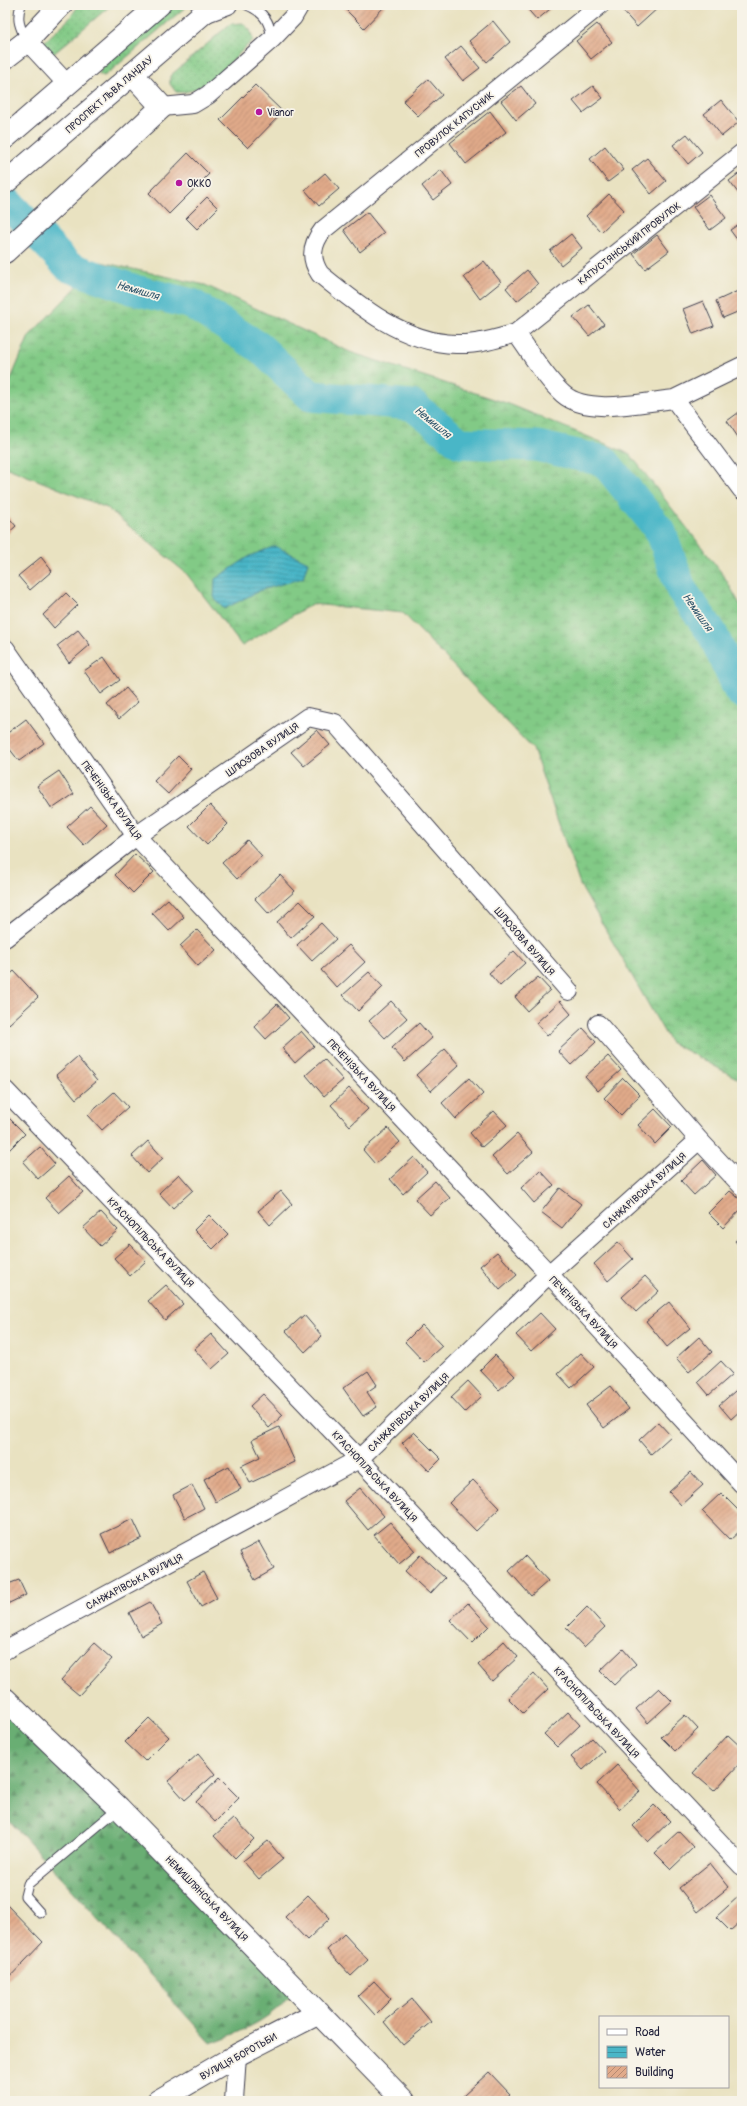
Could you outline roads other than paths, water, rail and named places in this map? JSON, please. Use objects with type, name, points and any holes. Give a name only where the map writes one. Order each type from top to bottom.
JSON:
[{"type":"street","points":[[5,58],[27,41],[61,5]]},
{"type":"street","points":[[7,136],[159,5]]},
{"type":"street","points":[[207,10],[228,5]]},
{"type":"street","points":[[5,252],[162,107],[193,104],[208,95],[272,39],[293,17],[300,5]]},
{"type":"street","name":"ПРОВУЛОК КАПУСНИК","points":[[516,333],[494,339],[456,344],[419,338],[384,321],[320,274],[315,266],[313,247],[323,230],[600,5]]},
{"type":"street","name":"ПРОСПЕКТ ЛЬВА ЛАНДАУ","points":[[5,184],[207,10]]},
{"type":"street","points":[[27,41],[91,110]]},
{"type":"street","points":[[132,74],[162,107]]},
{"type":"street","name":"КАПУСТЯНСЬКИЙ ПРОВУЛОК","points":[[516,333],[742,153]]},
{"type":"street","points":[[516,333],[553,383],[564,395],[579,403],[595,406],[674,399],[742,366]]},
{"type":"street","points":[[674,399],[742,490]]},
{"type":"street","name":"ПЕЧЕНІЗЬКА ВУЛИЦЯ","points":[[5,648],[136,836],[549,1274],[742,1484]]},
{"type":"street","name":"ШЛЮЗОВА ВУЛИЦЯ","points":[[5,938],[136,836],[308,718],[335,723],[569,991]]},
{"type":"street","points":[[598,1024],[699,1140],[742,1186]]},
{"type":"street","name":"КРАСНОПІЛЬСЬКА ВУЛИЦЯ","points":[[5,1090],[360,1459],[742,1866]]},
{"type":"street","name":"САНЖАРІВСЬКА ВУЛИЦЯ","points":[[5,1650],[360,1459],[549,1274],[699,1140]]},
{"type":"street","name":"НЕМИШЛЯНСЬКА ВУЛИЦЯ","points":[[5,1699],[119,1808],[404,2101]]},
{"type":"street","name":"ВУЛИЦЯ БОРОТЬБИ","points":[[158,2101],[236,2055],[319,2013]]},
{"type":"street","points":[[234,2101],[236,2055]]},
{"type":"lane","points":[[21,5],[18,14],[19,26],[27,41]]},
{"type":"lane","points":[[248,5],[260,12],[266,18],[272,39]]},
{"type":"lane","points":[[40,1913],[25,1896],[28,1884],[119,1808]]},
{"type":"water","points":[[275,546],[308,562],[303,578],[261,590],[224,609],[214,598],[215,579],[250,556]]},
{"type":"waterway","name":"Немишля","points":[[5,200],[69,267],[135,290],[192,304],[259,347],[311,396],[412,405],[460,443],[537,446],[604,461],[661,532],[681,589],[712,633],[739,691],[742,693]]},
{"type":"place","name":"Vianor","points":[[259,112]]},
{"type":"place","name":"ОККО","points":[[179,183]]}]
